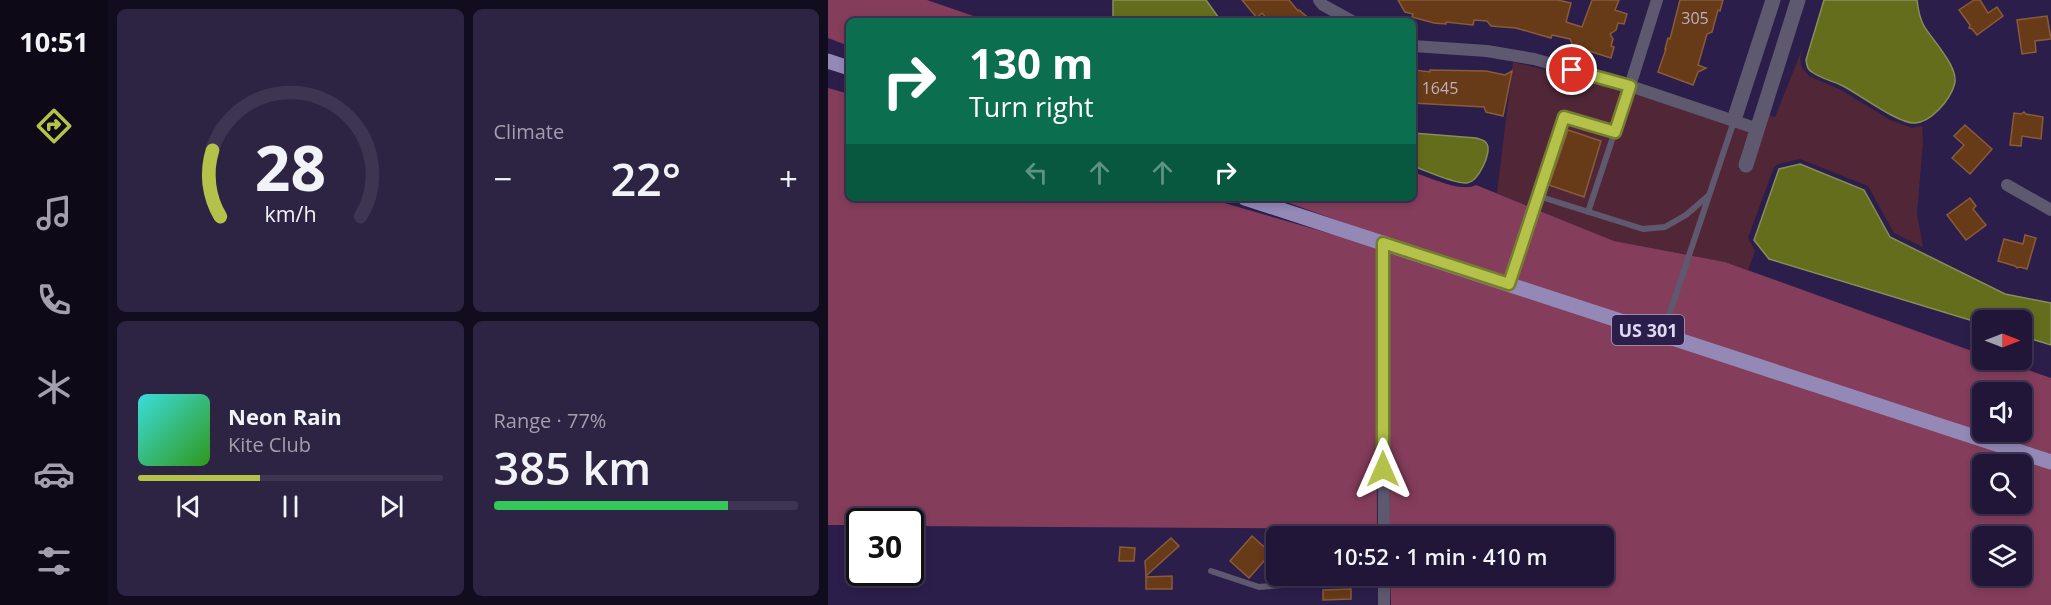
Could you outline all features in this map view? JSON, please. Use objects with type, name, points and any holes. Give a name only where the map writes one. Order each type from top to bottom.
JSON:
[{"type":"main road","points":[[828,61],[846,67]]},
{"type":"main road","name":"US 301","points":[[1254,201],[2051,462]]},
{"type":"street","points":[[1319,0],[1323,5],[1347,18]]},
{"type":"street","points":[[1630,86],[1657,0]]},
{"type":"street","points":[[1734,120],[1773,0]]},
{"type":"street","points":[[1746,165],[1798,0]]},
{"type":"street","points":[[1416,46],[1499,53],[1534,59],[1630,86],[1758,129]]},
{"type":"street","points":[[2007,185],[2051,210]]},
{"type":"street","points":[[1383,243],[1384,526]]},
{"type":"street","points":[[1384,586],[1384,605]]},
{"type":"lane","points":[[1588,212],[1630,86]]},
{"type":"lane","points":[[1509,284],[1564,117],[1615,132]]},
{"type":"lane","points":[[1662,335],[1734,120]]},
{"type":"lane","points":[[1538,196],[1643,229],[1665,227],[1686,215],[1708,195]]},
{"type":"lane","points":[[1211,571],[1259,587],[1270,586]]},
{"type":"shaded area","points":[[828,0],[927,0],[979,18],[846,18],[846,45],[828,38]]},
{"type":"shaded area","points":[[1113,0],[1206,0],[1219,18],[1113,18]]},
{"type":"shaded area","points":[[1824,0],[1917,0],[1923,23],[1954,72],[1952,92],[1939,110],[1921,122],[1908,122],[1889,114],[1841,85],[1810,71],[1806,60]]},
{"type":"shaded area","points":[[1803,47],[1800,59],[1802,68],[1809,76],[1841,90],[1890,120],[1912,128],[1922,126],[1923,142],[1917,214],[1923,247],[1894,233],[1868,186],[1800,159],[1774,167],[1748,238],[1755,251],[1748,270],[1725,262],[1614,241],[1497,193],[1513,62],[1607,85],[1750,132],[1738,169],[1750,172],[1769,115],[1775,117]]},
{"type":"shaded area","points":[[828,88],[846,93],[846,201],[1217,201],[1376,247],[1377,526],[1266,526],[1266,528],[924,526],[924,508],[846,508],[846,525],[828,525]]},
{"type":"shaded area","points":[[1416,133],[1476,138],[1487,144],[1486,160],[1479,173],[1471,181],[1462,183],[1416,167]]},
{"type":"shaded area","points":[[1800,164],[1864,190],[1890,237],[2005,294],[2051,303],[2051,345],[2032,339],[2032,310],[1972,310],[1972,321],[1769,259],[1754,240],[1779,169]]},
{"type":"shaded area","points":[[1416,173],[1454,186],[1476,185],[1614,241],[1725,262],[1972,351],[1972,370],[2028,370],[2051,378],[2051,456],[2008,442],[2032,442],[2032,382],[1972,382],[1972,430],[1389,239],[1389,237],[1283,201],[1416,201]]},
{"type":"shaded area","points":[[1389,251],[2005,454],[1972,454],[1972,514],[2032,514],[2032,463],[2051,469],[2051,605],[1391,605],[1390,586],[1614,586],[1614,526],[1390,526]]},
{"type":"building","points":[[1242,0],[1289,0],[1298,11],[1308,18],[1266,18],[1262,13],[1257,18]]},
{"type":"building","points":[[1398,0],[1558,0],[1571,3],[1566,22],[1582,27],[1592,0],[1619,0],[1615,10],[1627,14],[1624,24],[1618,23],[1616,30],[1610,34],[1613,39],[1611,46],[1614,47],[1611,58],[1573,46],[1570,39],[1552,35],[1551,38],[1516,28],[1491,26],[1487,21],[1474,20],[1473,25],[1434,23],[1412,17],[1413,14],[1405,12]]},
{"type":"building","points":[[1680,0],[1723,0],[1712,32],[1707,34],[1698,65],[1706,68],[1698,72],[1693,85],[1658,72],[1668,38],[1670,39]]},
{"type":"building","points":[[1974,0],[1980,0],[1988,13],[1997,7],[2003,16],[1977,35],[1969,28],[1970,25],[1959,10]]},
{"type":"building","points":[[2047,16],[2051,39],[2035,41],[2036,52],[2022,54],[2017,20]]},
{"type":"building","points":[[1416,70],[1486,71],[1505,75],[1512,71],[1503,116],[1486,112],[1484,107],[1416,103]]},
{"type":"building","points":[[2024,112],[2043,117],[2041,139],[2022,136],[2021,146],[2010,145],[2014,113]]},
{"type":"building","points":[[1965,125],[1992,149],[1970,174],[1952,158],[1964,145],[1954,136]]},
{"type":"building","points":[[1568,130],[1601,141],[1584,197],[1549,185]]},
{"type":"building","points":[[1970,198],[1976,206],[1973,209],[1986,225],[1966,240],[1947,215]]},
{"type":"building","points":[[2025,235],[2036,238],[2027,269],[1998,261],[2004,239],[2023,244]]},
{"type":"building","points":[[1252,536],[1266,549],[1266,559],[1249,578],[1230,561]]},
{"type":"building","points":[[1171,538],[1179,546],[1146,576],[1145,561]]},
{"type":"building","points":[[1120,547],[1135,548],[1134,561],[1119,561]]},
{"type":"building","points":[[1172,576],[1172,589],[1146,589],[1146,577]]},
{"type":"building","points":[[1351,589],[1351,599],[1323,600],[1323,590]]},
{"type":"route","points":[[1383,469],[1383,243],[1509,284],[1564,117],[1615,132],[1630,86],[1572,70]]}]
